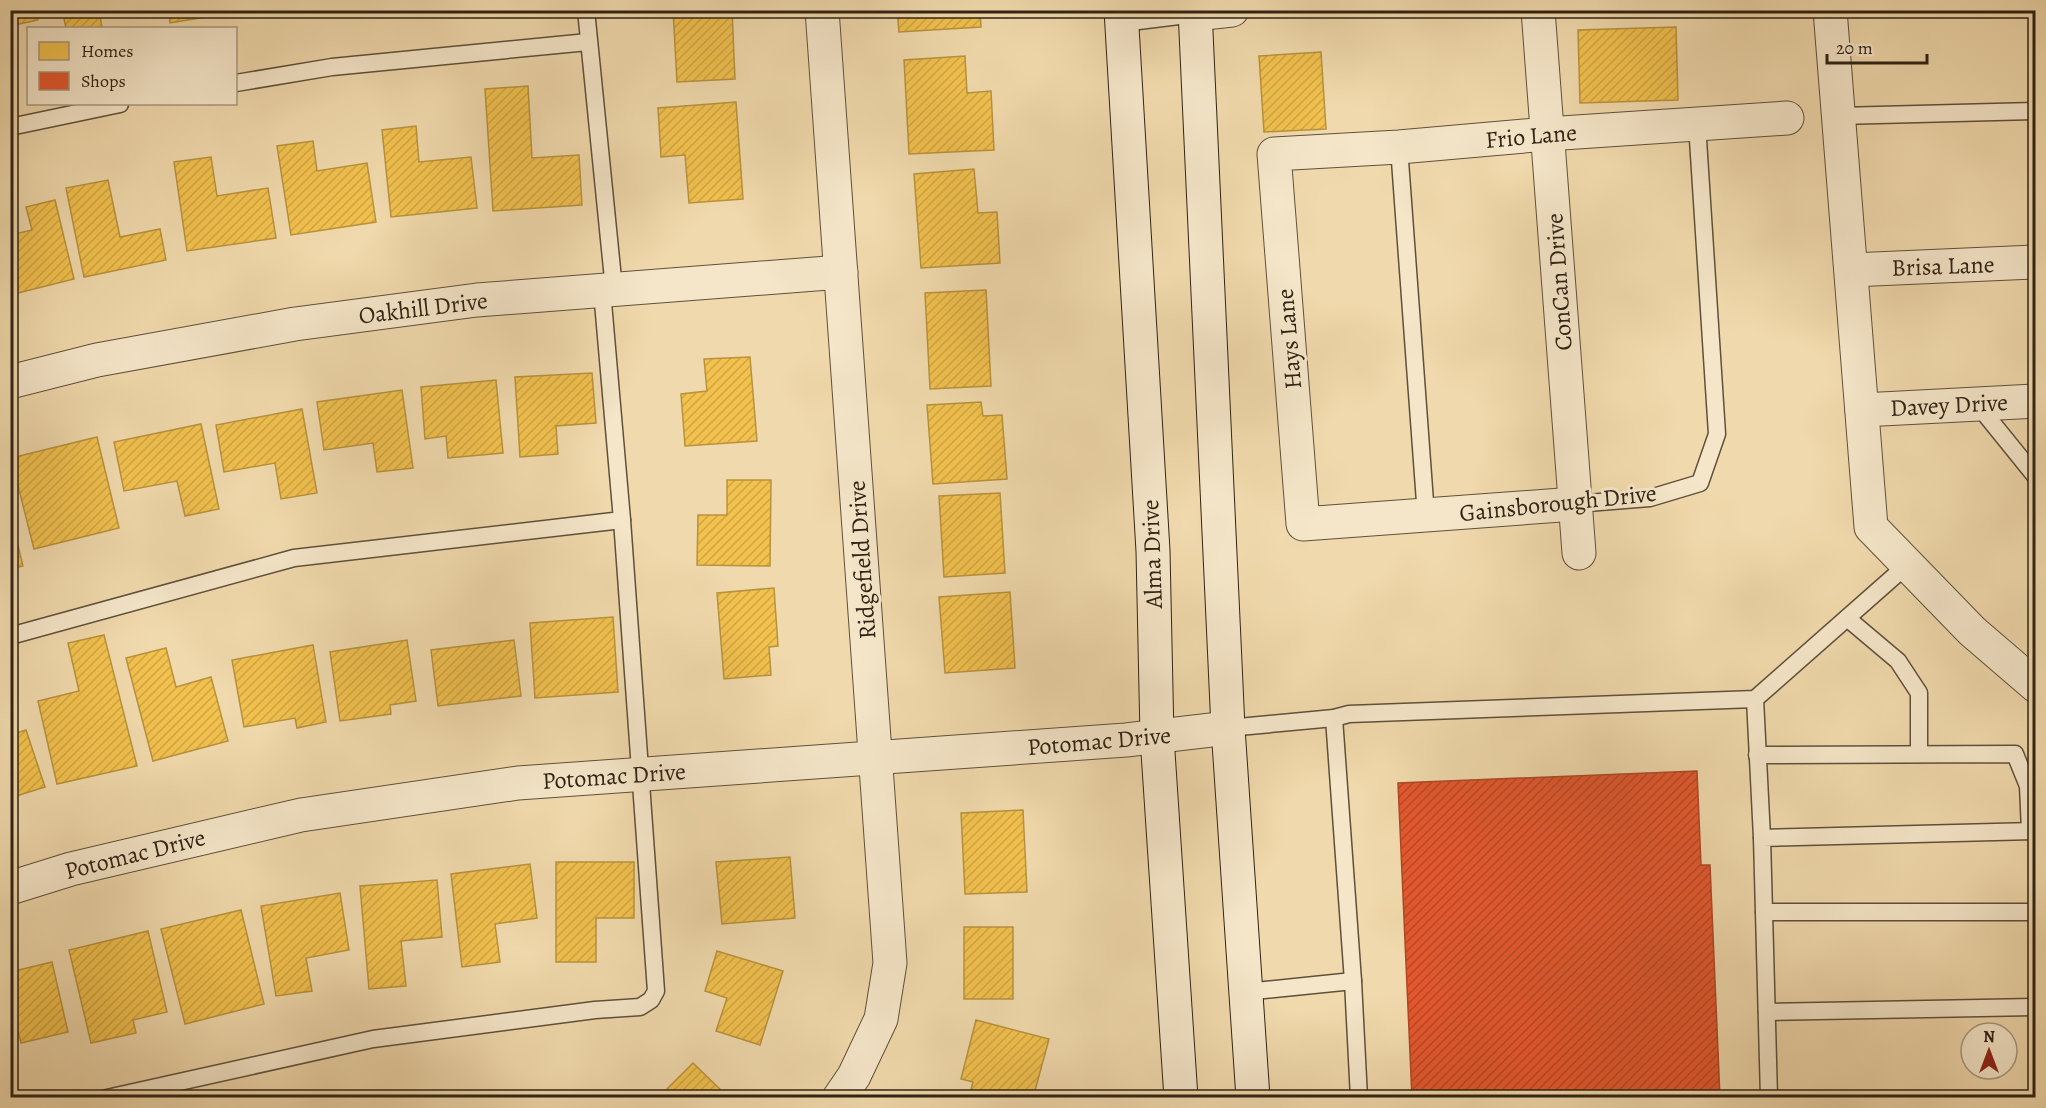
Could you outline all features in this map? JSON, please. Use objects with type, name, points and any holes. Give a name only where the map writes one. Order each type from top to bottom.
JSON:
[{"type":"street","name":"Ridgefield Drive","points":[[822,10],[890,963],[881,1019],[854,1076],[839,1098]]},
{"type":"street","points":[[1232,10],[1195,12],[1228,728],[1253,1098]]},
{"type":"street","name":"ConCan Drive","points":[[1538,10],[1579,553]]},
{"type":"street","points":[[1830,10],[1870,527],[1972,631],[2036,686]]},
{"type":"street","name":"Alma Drive","points":[[1121,16],[1153,551],[1157,737],[1181,1098]]},
{"type":"street","name":"Frio Lane","points":[[1274,154],[1787,118]]},
{"type":"street","name":"Hays Lane","points":[[1274,154],[1303,524]]},
{"type":"street","name":"Brisa Lane","points":[[1851,270],[2036,262]]},
{"type":"street","name":"Oakhill Drive","points":[[10,382],[97,360],[295,324],[477,300],[841,272]]},
{"type":"street","name":"Davey Drive","points":[[1862,410],[2036,401]]},
{"type":"street","name":"Gainsborough Drive","points":[[1303,524],[1575,504]]},
{"type":"street","name":"Potomac Drive","points":[[10,888],[71,869],[301,815],[518,783],[1157,737],[1228,728]]},
{"type":"lane","points":[[107,1098],[373,1039],[595,1010],[640,1007],[651,1000],[657,991],[586,10]]},
{"type":"lane","points":[[1121,16],[1195,12]]},
{"type":"lane","points":[[237,83],[332,67],[588,42]]},
{"type":"lane","points":[[10,127],[115,105]]},
{"type":"lane","points":[[1839,116],[2036,111]]},
{"type":"lane","name":"Gainsborough Drive","points":[[1575,504],[1650,498],[1700,483],[1718,434],[1697,124]]},
{"type":"lane","points":[[1399,147],[1426,516]]},
{"type":"lane","points":[[1977,404],[2036,477]]},
{"type":"lane","points":[[10,636],[294,558],[622,520]]},
{"type":"lane","points":[[1228,728],[1334,718],[1350,714],[1755,699],[1907,565]]},
{"type":"lane","points":[[1847,618],[1898,661],[1919,693],[1919,754]]},
{"type":"lane","points":[[1755,699],[1762,838],[1769,1098]]},
{"type":"lane","points":[[1334,718],[1359,1098]]},
{"type":"lane","points":[[1757,755],[2015,754],[2028,786],[2033,831],[1762,838]]},
{"type":"lane","points":[[1764,912],[2036,912]]},
{"type":"lane","points":[[1245,993],[1353,981]]},
{"type":"lane","points":[[1767,1012],[2036,1007]]},
{"type":"building: Homes","points":[[10,10],[36,10],[38,20],[10,26]]},
{"type":"building: Homes","points":[[62,10],[99,10],[102,27],[66,27]]},
{"type":"building: Homes","points":[[169,10],[206,10],[207,17],[170,23]]},
{"type":"building: Homes","points":[[673,10],[732,10],[735,79],[677,82]]},
{"type":"building: Homes","points":[[897,10],[980,10],[981,27],[899,32]]},
{"type":"building: Homes","points":[[1676,27],[1678,100],[1580,103],[1578,30]]},
{"type":"building: Homes","points":[[1321,52],[1326,129],[1264,132],[1259,56]]},
{"type":"building: Homes","points":[[965,56],[967,93],[991,91],[994,150],[909,154],[904,60]]},
{"type":"building: Homes","points":[[528,86],[532,158],[579,155],[582,205],[493,211],[485,89]]},
{"type":"building: Homes","points":[[736,102],[743,199],[689,203],[685,155],[661,157],[658,108]]},
{"type":"building: Homes","points":[[416,126],[419,162],[471,157],[477,208],[391,217],[382,130]]},
{"type":"building: Homes","points":[[313,141],[317,171],[367,163],[376,222],[291,235],[277,146]]},
{"type":"building: Homes","points":[[211,157],[217,196],[268,188],[276,238],[187,251],[174,162]]},
{"type":"building: Homes","points":[[974,169],[978,213],[997,212],[1000,263],[921,268],[914,174]]},
{"type":"building: Homes","points":[[108,180],[120,237],[160,229],[166,260],[84,277],[66,188]]},
{"type":"building: Homes","points":[[55,200],[74,279],[10,295],[10,235],[32,230],[26,207]]},
{"type":"building: Homes","points":[[986,290],[991,386],[930,389],[925,293]]},
{"type":"building: Homes","points":[[750,357],[757,441],[685,446],[681,394],[707,391],[704,359]]},
{"type":"building: Homes","points":[[592,373],[596,423],[556,426],[558,454],[520,457],[515,377]]},
{"type":"building: Homes","points":[[496,380],[503,453],[448,458],[446,436],[425,439],[421,387]]},
{"type":"building: Homes","points":[[402,390],[413,468],[377,472],[373,443],[324,450],[317,402]]},
{"type":"building: Homes","points":[[981,402],[983,416],[1002,415],[1007,479],[933,484],[927,405]]},
{"type":"building: Homes","points":[[302,409],[317,493],[281,499],[275,463],[224,472],[216,425]]},
{"type":"building: Homes","points":[[201,424],[219,509],[185,516],[177,481],[124,491],[114,442]]},
{"type":"building: Homes","points":[[97,437],[119,528],[34,549],[11,458]]},
{"type":"building: Homes","points":[[727,480],[771,480],[770,566],[697,565],[698,515],[727,515]]},
{"type":"building: Homes","points":[[1000,493],[1005,573],[944,577],[939,496]]},
{"type":"building: Homes","points":[[10,512],[23,566],[10,569]]},
{"type":"building: Homes","points":[[774,588],[778,646],[769,647],[771,675],[724,679],[717,593]]},
{"type":"building: Homes","points":[[1010,592],[1015,668],[945,673],[939,597]]},
{"type":"building: Homes","points":[[613,617],[618,692],[535,698],[530,623]]},
{"type":"building: Homes","points":[[104,635],[137,766],[57,784],[38,701],[79,691],[68,643]]},
{"type":"building: Homes","points":[[407,640],[416,701],[390,705],[391,714],[340,721],[330,652]]},
{"type":"building: Homes","points":[[514,640],[521,696],[438,706],[431,650]]},
{"type":"building: Homes","points":[[313,645],[326,722],[297,728],[295,718],[244,727],[232,660]]},
{"type":"building: Homes","points":[[166,648],[176,687],[211,677],[228,741],[153,761],[126,658]]},
{"type":"building: Homes","points":[[26,730],[45,787],[10,798],[10,735]]},
{"type":"building: Homes","points":[[1023,810],[1027,892],[965,894],[961,813]]},
{"type":"building: Homes","points":[[790,857],[795,918],[722,924],[716,862]]},
{"type":"building: Homes","points":[[556,862],[634,862],[634,918],[596,918],[596,962],[556,962]]},
{"type":"building: Homes","points":[[530,864],[537,918],[495,924],[500,962],[462,967],[451,874]]},
{"type":"building: Homes","points":[[437,880],[442,937],[401,941],[406,986],[369,989],[360,886]]},
{"type":"building: Homes","points":[[340,893],[349,950],[306,958],[312,991],[276,996],[261,906]]},
{"type":"building: Homes","points":[[241,910],[264,1004],[185,1024],[161,929]]},
{"type":"building: Homes","points":[[964,927],[1013,927],[1013,999],[964,999]]},
{"type":"building: Homes","points":[[148,931],[167,1012],[133,1020],[136,1033],[91,1043],[69,950]]},
{"type":"building: Homes","points":[[717,951],[783,971],[760,1045],[716,1031],[727,998],[705,991]]},
{"type":"building: Homes","points":[[52,962],[68,1032],[21,1043],[18,1031],[10,1032],[10,972]]},
{"type":"building: Homes","points":[[976,1020],[1049,1039],[1033,1098],[969,1097],[973,1082],[961,1079]]},
{"type":"building: Homes","points":[[693,1063],[723,1092],[718,1098],[658,1098]]},
{"type":"building: Shops","points":[[1697,771],[1701,865],[1710,865],[1720,1098],[1412,1098],[1398,783]]}]
